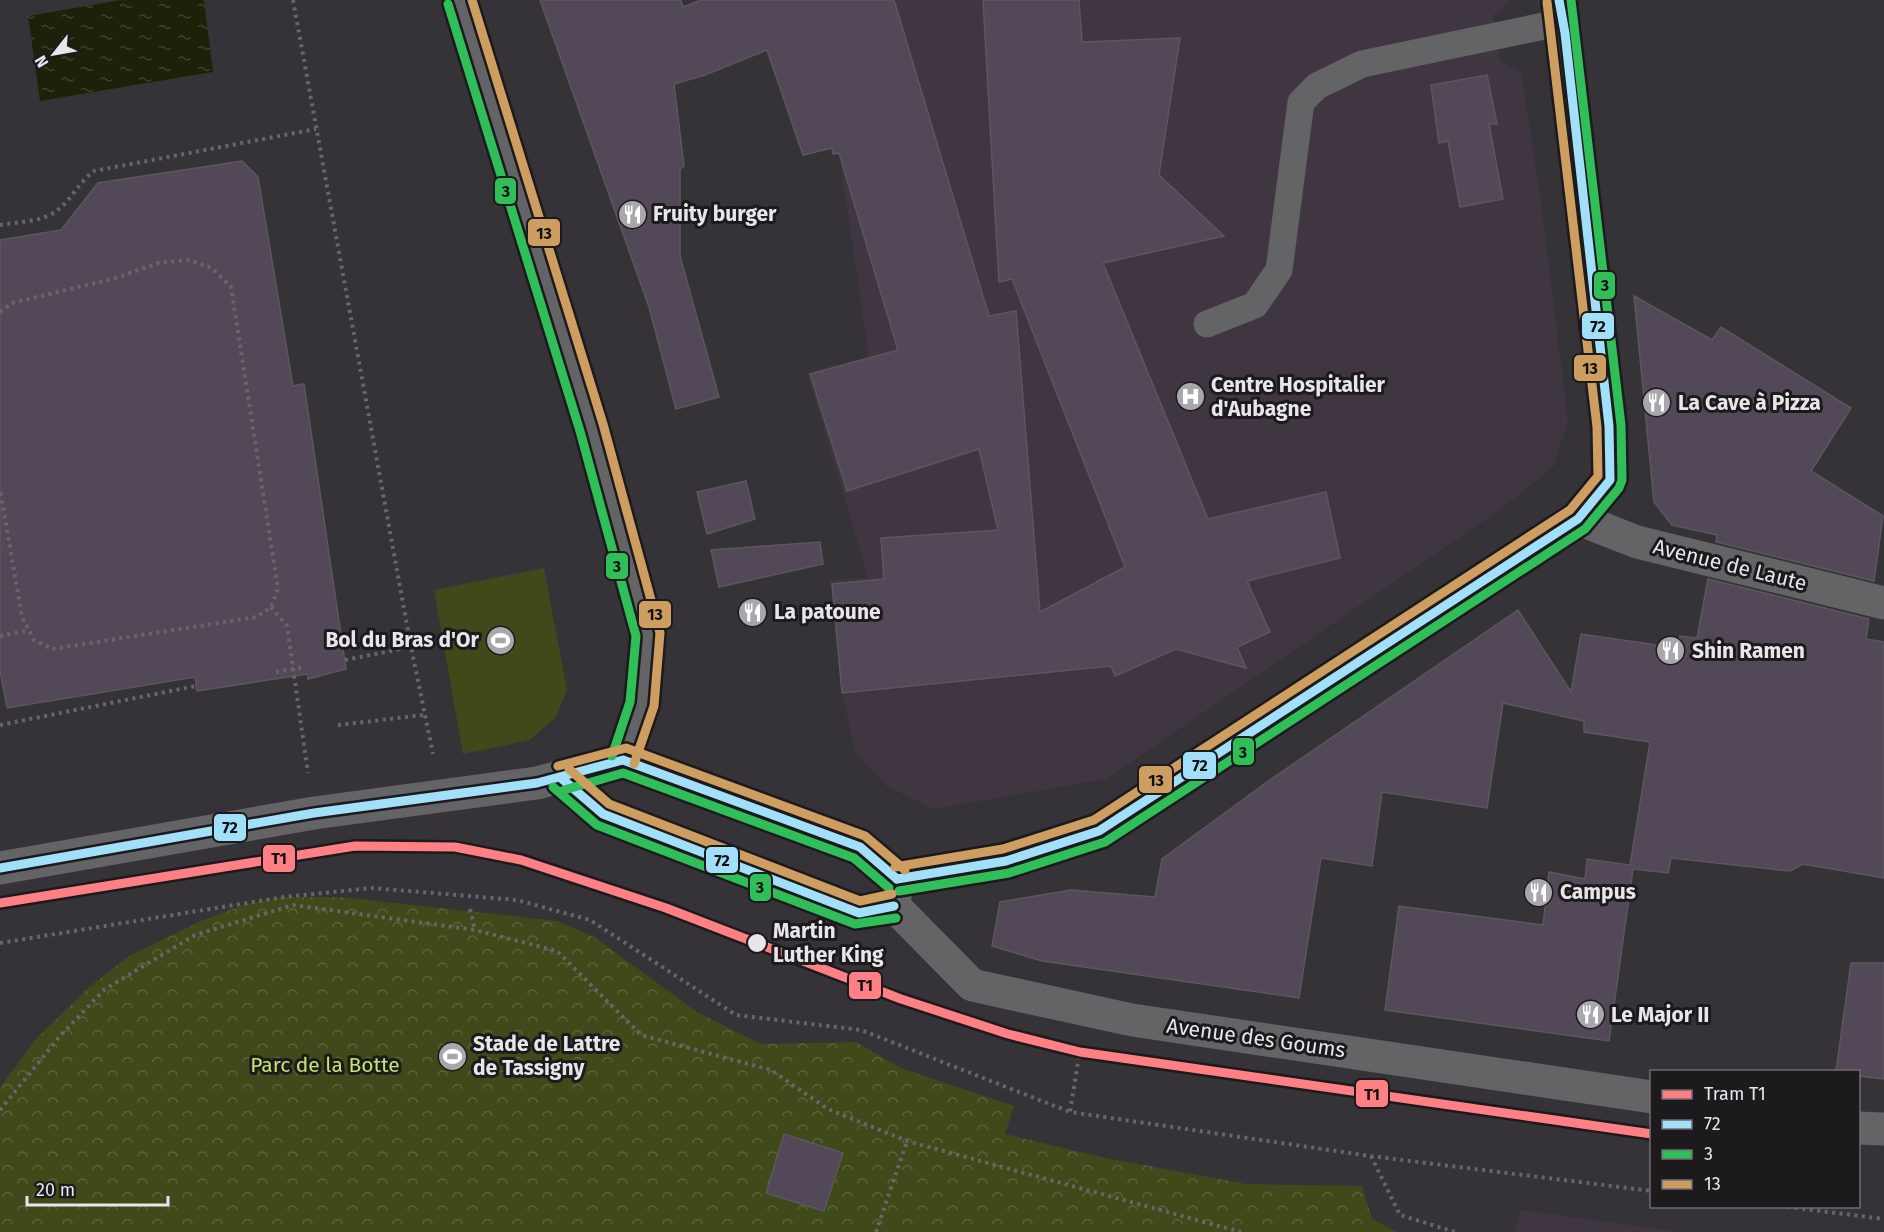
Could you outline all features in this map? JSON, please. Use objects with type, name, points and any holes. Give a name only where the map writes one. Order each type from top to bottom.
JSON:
[{"type":"main road","points":[[0,868],[314,813],[561,778],[623,760],[642,704],[648,635],[592,428],[459,0]]},
{"type":"main road","points":[[561,778],[603,814],[859,913],[896,892],[1006,861],[1099,831],[1578,519],[1610,480],[1609,426],[1561,11]]},
{"type":"main road","name":"Avenue de Laute","points":[[1578,519],[1637,542],[1884,603]]},
{"type":"main road","name":"Avenue des Goums","points":[[623,760],[860,848],[972,985],[1132,1020],[1650,1097]]},
{"type":"main road","points":[[1860,1128],[1884,1129]]},
{"type":"lane","points":[[1207,324],[1255,305],[1279,270],[1301,102],[1317,86],[1362,64],[1561,11]]},
{"type":"path","points":[[293,0],[411,647],[435,763]]},
{"type":"path","points":[[0,225],[46,218],[57,211],[82,181],[94,171],[316,129]]},
{"type":"path","points":[[0,312],[12,303],[116,278],[158,263],[189,260],[212,268],[231,287],[278,589],[271,607],[256,617],[52,649],[34,639],[22,617],[0,489]]},
{"type":"path","points":[[271,607],[287,626],[308,776]]},
{"type":"path","points":[[0,636],[29,630]]},
{"type":"path","points":[[345,660],[411,647]]},
{"type":"path","points":[[276,672],[306,667]]},
{"type":"path","points":[[0,725],[196,686]]},
{"type":"path","points":[[338,725],[424,715]]},
{"type":"path","points":[[0,943],[284,897],[372,888],[517,900],[590,920],[736,1015],[861,1030],[1070,1112],[1370,1156],[1650,1191]]},
{"type":"path","points":[[0,1110],[60,1036],[105,989],[195,935],[293,905],[475,930],[556,951],[641,1035],[771,1070],[828,1109],[907,1141],[1240,1232]]},
{"type":"path","points":[[470,909],[475,930]]},
{"type":"path","points":[[1070,1112],[1080,1052],[1090,1011]]},
{"type":"path","points":[[876,1232],[907,1141]]},
{"type":"path","points":[[1370,1156],[1400,1215],[1455,1232]]},
{"type":"path","points":[[1796,1208],[1884,1219]]},
{"type":"shaded area","name":"Centre Hospitalier d'Aubagne","points":[[793,0],[1510,0],[1503,9],[1493,15],[1500,61],[1521,72],[1541,202],[1568,421],[1554,466],[1505,506],[1106,779],[934,809],[886,786],[855,751],[841,689],[830,580],[868,577],[807,373],[869,357],[839,153]]},
{"type":"shaded area","points":[[1520,1210],[1682,1232],[1514,1232]]},
{"type":"green space","name":"Bol du Bras d'Or","points":[[544,568],[567,690],[556,717],[530,740],[463,754],[434,590]]},
{"type":"green space","name":"Parc de la Botte","points":[[284,897],[341,897],[557,921],[594,937],[697,1012],[761,1044],[856,1042],[901,1068],[1014,1106],[1005,1134],[1101,1157],[1246,1184],[1362,1186],[1372,1219],[1397,1232],[0,1232],[0,1087],[37,1038],[88,988],[129,956],[201,921],[243,905]]},
{"type":"water","points":[[121,0],[204,0],[213,72],[40,101],[28,16]]},
{"type":"building","points":[[540,0],[681,0],[683,7],[701,0],[894,0],[989,316],[1016,311],[1040,612],[1125,567],[1012,279],[999,282],[983,0],[1079,0],[1082,42],[1180,38],[1159,175],[1224,236],[1103,263],[1208,519],[1326,492],[1340,558],[1247,581],[1270,632],[1237,647],[1246,668],[1176,649],[1115,676],[1111,666],[842,693],[832,584],[884,579],[881,538],[998,530],[979,449],[847,491],[810,374],[898,350],[839,153],[833,154],[832,148],[803,155],[767,50],[705,75],[674,84],[684,166],[680,169],[680,256],[719,397],[676,409],[649,307]]},
{"type":"building","points":[[1487,75],[1497,124],[1489,124],[1503,199],[1460,207],[1448,141],[1439,143],[1431,85]]},
{"type":"building","points":[[242,161],[258,177],[293,386],[304,384],[346,669],[308,679],[307,674],[197,691],[195,677],[7,708],[0,671],[0,240],[61,230],[98,183]]},
{"type":"building","points":[[1634,296],[1712,340],[1721,327],[1851,408],[1811,471],[1883,516],[1874,581],[1716,542],[1717,535],[1672,525],[1654,502]]},
{"type":"building","points":[[746,481],[755,519],[707,534],[697,492]]},
{"type":"building","points":[[820,542],[823,564],[719,587],[711,550]]},
{"type":"building","points":[[1708,579],[1869,619],[1866,639],[1884,642],[1884,878],[1803,864],[1790,871],[1671,858],[1668,873],[1633,869],[1609,1041],[1385,1010],[1399,906],[1543,925],[1549,872],[1585,879],[1587,859],[1630,865],[1650,742],[1584,732],[1584,721],[1503,703],[1487,808],[1382,792],[1372,866],[1321,858],[1299,998],[1042,961],[992,946],[1000,902],[1071,890],[1155,897],[1162,859],[1267,782],[1518,610],[1571,692],[1581,634],[1678,648],[1680,636],[1697,638]]},
{"type":"building","points":[[1851,963],[1884,963],[1884,1079],[1860,1076],[1860,1070],[1836,1070]]},
{"type":"building","points":[[784,1134],[843,1153],[824,1211],[766,1193]]},
{"type":"tram line","name":"T1","points":[[0,903],[355,846],[455,847],[521,860],[666,908],[901,999],[1008,1034],[1080,1052],[1650,1134]]},
{"type":"transit line","name":"13","points":[[472,0],[603,424],[660,633],[654,706],[634,764]]},
{"type":"transit line","name":"72","points":[[897,879],[1006,861],[1099,831],[1578,519],[1610,480],[1609,426],[1565,33],[1559,0]]},
{"type":"transit line","name":"3","points":[[899,891],[1009,873],[1105,842],[1585,529],[1619,488],[1622,480],[1621,425],[1571,0]]},
{"type":"transit line","name":"13","points":[[895,867],[1003,849],[1094,820],[1570,510],[1598,476],[1597,427],[1547,2]]},
{"type":"transit line","name":"3","points":[[448,4],[580,431],[636,636],[630,702],[612,756]]},
{"type":"transit line","name":"13","points":[[558,766],[626,748],[865,836],[905,870]]},
{"type":"transit line","name":"72","points":[[0,868],[314,813],[537,783],[623,760],[860,847],[897,879]]},
{"type":"transit line","name":"13","points":[[569,769],[609,804],[860,901],[892,894]]},
{"type":"transit line","name":"3","points":[[564,790],[623,773],[854,858],[889,888]]},
{"type":"transit line","name":"72","points":[[561,778],[603,814],[859,913],[894,906]]},
{"type":"transit line","name":"3","points":[[553,787],[597,825],[855,924],[896,918]]},
{"type":"place","name":"Fruity burger","points":[[632,214]]},
{"type":"place","name":"Centre Hospitalier d'Aubagne","points":[[1190,397]]},
{"type":"place","name":"La Cave à Pizza","points":[[1657,403]]},
{"type":"place","name":"La patoune","points":[[753,612]]},
{"type":"place","name":"Bol du Bras d'Or","points":[[500,640]]},
{"type":"place","name":"Shin Ramen","points":[[1671,651]]},
{"type":"place","name":"Campus","points":[[1539,892]]},
{"type":"place","name":"Martin Luther King","points":[[757,943]]},
{"type":"place","name":"Le Major II","points":[[1590,1015]]},
{"type":"place","name":"Stade de Lattre de Tassigny","points":[[452,1056]]}]
